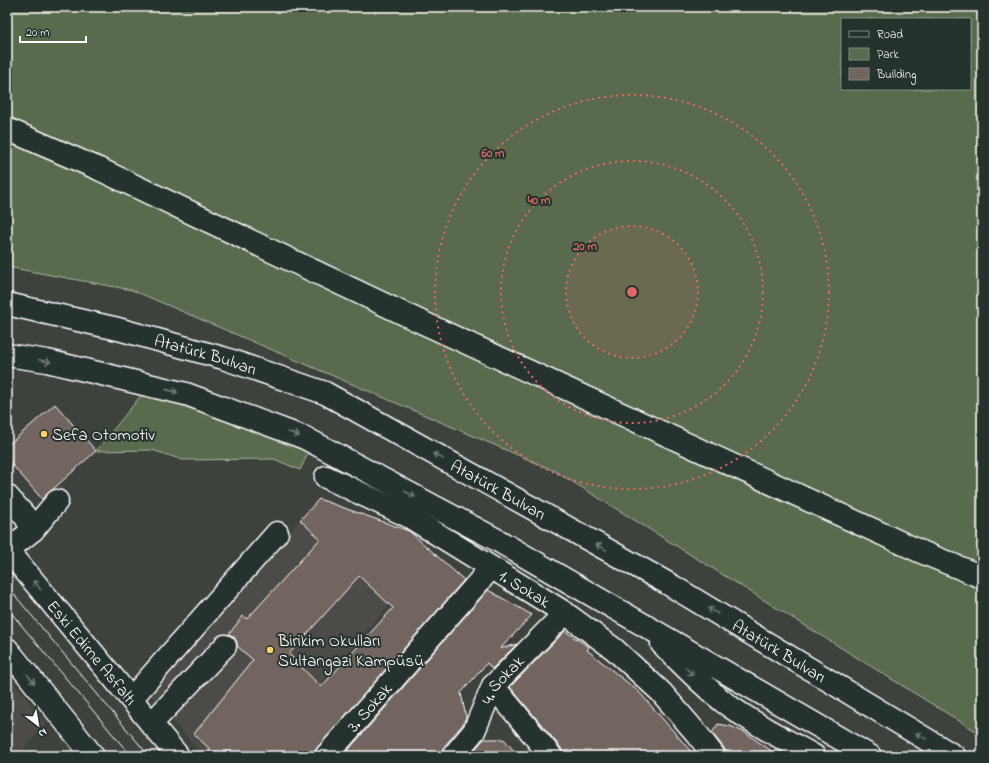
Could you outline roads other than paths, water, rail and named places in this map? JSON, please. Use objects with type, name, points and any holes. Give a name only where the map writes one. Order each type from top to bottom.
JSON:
[{"type":"main road","points":[[7,129],[99,169],[417,320],[919,550],[982,577]]},
{"type":"main road","name":"Atatürk Bulvarı","points":[[7,304],[118,329],[223,358],[325,393],[667,583],[954,756]]},
{"type":"main road","points":[[7,355],[46,361],[186,394],[305,438],[497,540],[870,756]]},
{"type":"main road","name":"1. Sokak","points":[[326,477],[408,516],[565,613],[620,654],[661,692],[698,734],[714,756]]},
{"type":"main road","points":[[7,496],[25,516],[33,530]]},
{"type":"main road","points":[[8,549],[33,530],[57,501]]},
{"type":"main road","points":[[131,699],[277,533]]},
{"type":"main road","name":"Eski Edirne Asfaltı","points":[[8,549],[178,756]]},
{"type":"main road","name":"3. Sokak","points":[[326,756],[491,568]]},
{"type":"main road","name":"4. Sokak","points":[[453,756],[474,731],[493,686],[565,613]]},
{"type":"main road","points":[[642,624],[697,679],[726,704],[749,719],[814,756]]},
{"type":"main road","points":[[151,724],[225,646]]},
{"type":"main road","points":[[7,649],[92,756]]},
{"type":"main road","points":[[493,686],[551,756]]},
{"type":"tram line","points":[[7,586],[149,756]]},
{"type":"tram line","points":[[7,608],[131,756]]},
{"type":"place","name":"Sefa Otomotiv","points":[[44,434]]},
{"type":"place","name":"Birikim Okulları Sultangazi Kampüsü","points":[[270,650]]}]
